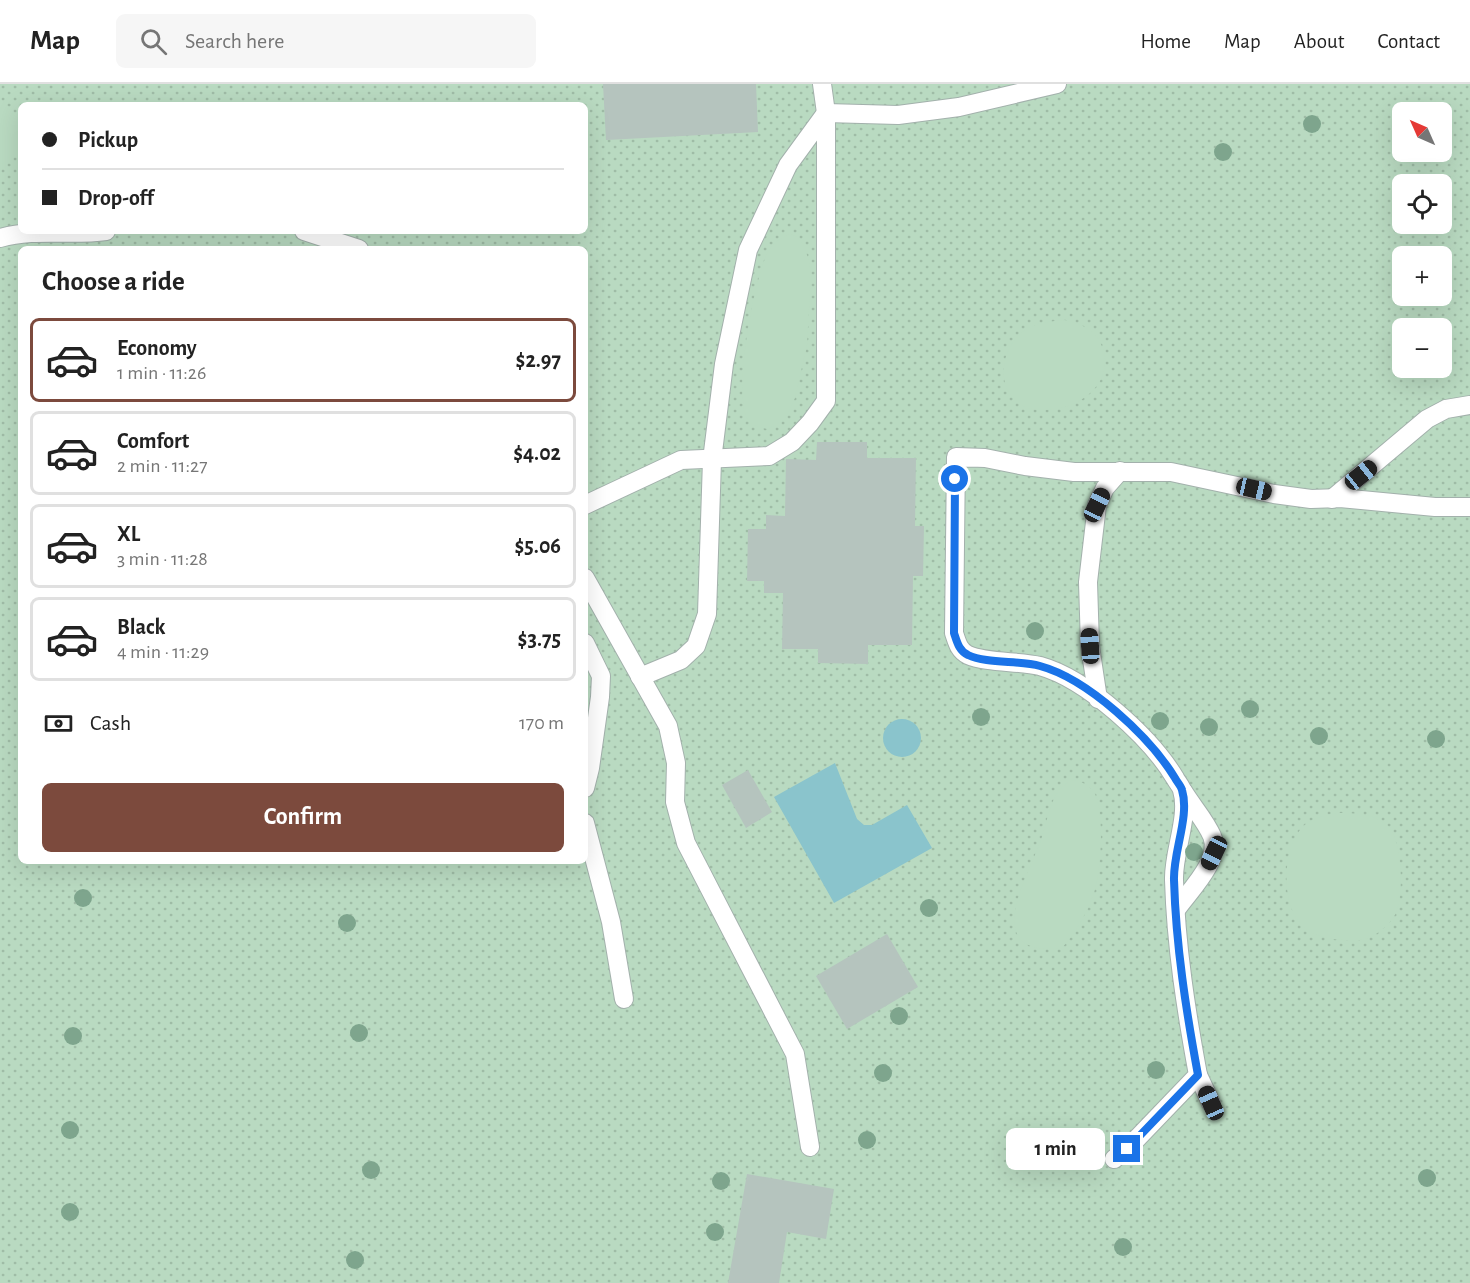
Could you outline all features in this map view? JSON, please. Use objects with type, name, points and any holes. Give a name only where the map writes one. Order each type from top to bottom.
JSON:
[{"type":"lane","points":[[588,504],[681,460],[769,456],[792,442],[826,401],[825,113],[822,84]]},
{"type":"lane","points":[[825,113],[898,115],[949,109],[1057,84]]},
{"type":"lane","points":[[640,677],[681,660],[696,646],[707,614],[712,460],[724,364],[748,250],[788,165],[825,113]]},
{"type":"lane","points":[[0,238],[32,234]]},
{"type":"lane","points":[[313,234],[350,246]]},
{"type":"lane","points":[[1332,499],[1427,419],[1446,409],[1470,405]]},
{"type":"lane","points":[[1176,909],[1208,867],[1214,853],[1213,837],[1168,766],[1148,741],[1121,716],[1065,676],[1043,667],[1021,662],[996,661],[968,655],[959,647],[954,633],[956,457],[985,458],[1074,472],[1171,472],[1274,494],[1311,499],[1470,507]]},
{"type":"lane","points":[[1098,699],[1090,646],[1088,582],[1097,505],[1105,488],[1120,471]]},
{"type":"lane","points":[[588,583],[668,726],[676,763],[675,802],[686,843],[795,1054],[810,1147]]},
{"type":"lane","points":[[588,649],[601,676],[588,776]]},
{"type":"lane","points":[[1182,790],[1184,813],[1173,877],[1181,974],[1198,1075],[1211,1103]]},
{"type":"lane","points":[[588,835],[610,922],[624,999]]},
{"type":"lane","points":[[1114,1159],[1127,1149],[1198,1075]]},
{"type":"green space","points":[[0,84],[1470,84],[1470,1283],[0,1283]]},
{"type":"green space","points":[[0,100],[15,115],[18,122],[18,146],[10,159],[0,165]]},
{"type":"green space","points":[[791,234],[797,237],[805,247],[811,271],[807,345],[795,398],[784,420],[768,429],[750,422],[744,407],[742,388],[747,338],[756,288],[767,254],[777,241]]},
{"type":"green space","points":[[1065,320],[1088,328],[1097,336],[1103,349],[1105,362],[1103,374],[1089,394],[1067,407],[1042,410],[1022,406],[1010,394],[1005,384],[1005,362],[1008,351],[1020,334],[1029,328],[1051,321]]},
{"type":"green space","points":[[1072,780],[1082,782],[1091,788],[1098,803],[1101,845],[1096,886],[1084,917],[1062,948],[1037,948],[1022,941],[1015,928],[1015,912],[1054,798],[1064,785]]},
{"type":"green space","points":[[1337,813],[1377,818],[1393,833],[1399,854],[1401,891],[1395,915],[1377,933],[1365,939],[1340,940],[1307,930],[1293,912],[1287,890],[1287,865],[1299,831],[1307,823]]},
{"type":"water","points":[[902,719],[916,724],[921,738],[916,752],[902,757],[888,752],[883,738],[888,724]]},
{"type":"water","points":[[835,763],[857,819],[864,825],[872,825],[907,805],[932,848],[834,903],[774,797]]},
{"type":"building","points":[[603,84],[756,84],[758,132],[606,140]]},
{"type":"building","points":[[817,442],[867,442],[867,458],[916,458],[915,526],[924,526],[923,576],[913,576],[912,645],[868,645],[868,664],[818,663],[818,649],[782,649],[783,593],[764,593],[764,581],[747,581],[748,529],[766,529],[766,515],[785,516],[786,459],[816,460]]},
{"type":"building","points":[[748,770],[772,812],[746,828],[722,785]]},
{"type":"building","points":[[887,934],[918,987],[847,1029],[816,976]]},
{"type":"building","points":[[747,1174],[834,1189],[826,1239],[787,1232],[779,1283],[728,1283]]},
{"type":"route","points":[[955,479],[954,633],[959,647],[968,655],[996,661],[1021,662],[1043,667],[1065,676],[1121,716],[1148,741],[1168,766],[1182,790],[1184,813],[1173,877],[1176,933],[1186,1012],[1198,1075],[1127,1149]]}]
